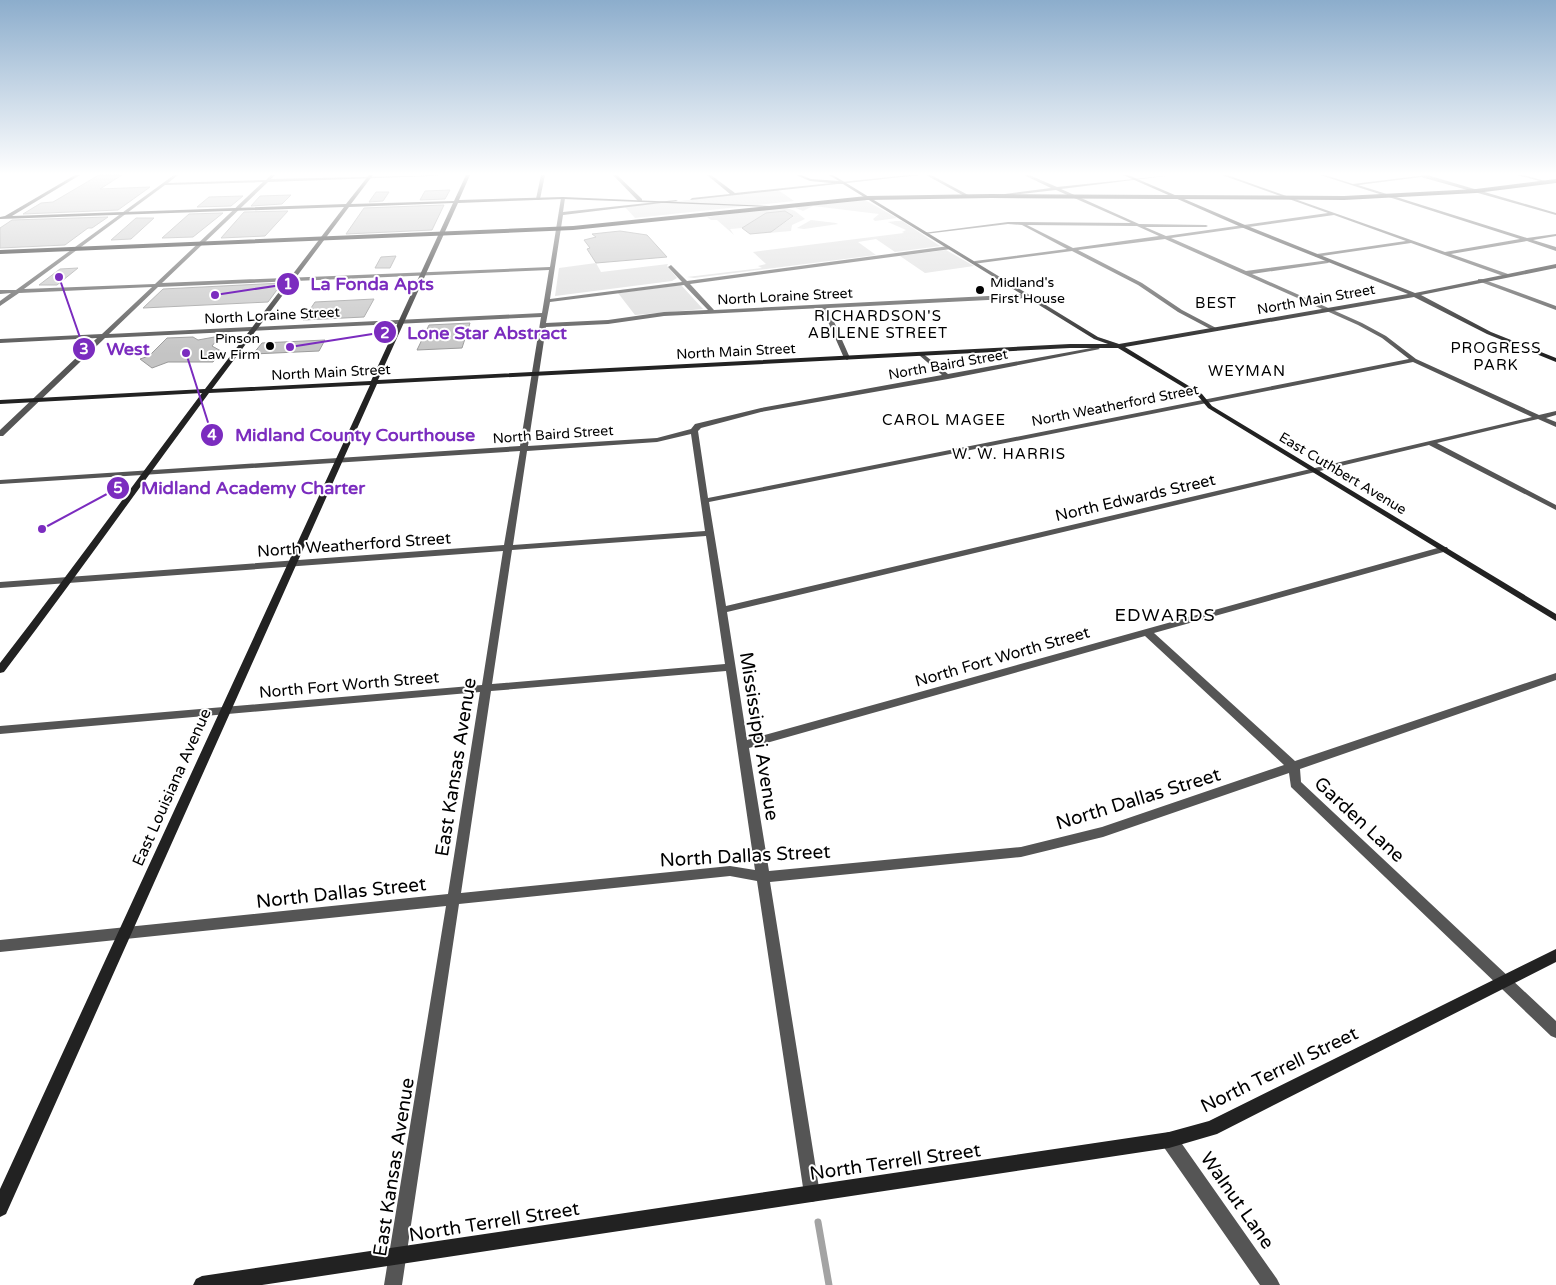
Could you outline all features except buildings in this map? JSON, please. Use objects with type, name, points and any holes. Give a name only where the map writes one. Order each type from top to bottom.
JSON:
[{"type":"highway","points":[[0,252],[413,235]]},
{"type":"street","points":[[0,304],[95,235]]},
{"type":"street","points":[[0,434],[210,235]]},
{"type":"street","points":[[0,670],[145,473],[325,235]]},
{"type":"street","name":"East Louisiana Avenue","points":[[0,1208],[442,235]]},
{"type":"street","name":"East Kansas Avenue","points":[[394,1285],[557,235]]},
{"type":"street","name":"East Cuthbert Avenue","points":[[928,235],[1096,338],[1119,346],[1200,395],[1210,407],[1556,618]]},
{"type":"street","points":[[1044,235],[1140,284],[1180,311],[1216,330]]},
{"type":"street","points":[[1160,235],[1376,332],[1414,360],[1556,425]]},
{"type":"street","points":[[975,263],[1179,235]]},
{"type":"street","points":[[1265,235],[1414,295],[1489,332],[1556,360]]},
{"type":"street","points":[[1395,235],[1506,275]]},
{"type":"street","points":[[1511,235],[1556,249]]},
{"type":"street","points":[[1445,253],[1556,235]]},
{"type":"street","points":[[1317,256],[1413,241]]},
{"type":"street","points":[[547,300],[949,248]]},
{"type":"street","points":[[1245,273],[1329,261]]},
{"type":"street","name":"North Main Street","points":[[0,402],[1070,346],[1119,346],[1414,295],[1556,266]]},
{"type":"street","points":[[671,267],[713,312]]},
{"type":"street","points":[[0,292],[552,268]]},
{"type":"street","points":[[1480,280],[1556,308]]},
{"type":"street","name":"North Loraine Street","points":[[543,326],[608,322],[664,314],[1028,296]]},
{"type":"street","points":[[825,307],[847,358]]},
{"type":"street","name":"North Loraine Street","points":[[0,341],[545,315]]},
{"type":"street","name":"North Baird Street","points":[[0,482],[657,440],[694,431],[698,426],[761,410],[1097,349]]},
{"type":"street","points":[[921,354],[948,377]]},
{"type":"street","name":"North Weatherford Street","points":[[704,500],[1414,360]]},
{"type":"street","name":"North Edwards Street","points":[[722,610],[1556,413]]},
{"type":"street","name":"Mississippi Avenue","points":[[694,431],[812,1194]]},
{"type":"street","points":[[1430,442],[1556,508]]},
{"type":"street","name":"North Weatherford Street","points":[[0,585],[710,533]]},
{"type":"street","name":"North Fort Worth Street","points":[[743,746],[1444,549]]},
{"type":"street","points":[[1147,632],[1294,767]]},
{"type":"street","name":"North Fort Worth Street","points":[[0,730],[730,667]]},
{"type":"street","name":"North Dallas Street","points":[[0,946],[718,872],[730,871],[764,877],[1021,852],[1103,832],[1556,676]]},
{"type":"street","name":"Garden Lane","points":[[1294,767],[1295,784],[1556,1031]]},
{"type":"street","name":"North Terrell Street","points":[[202,1285],[1169,1140],[1211,1128],[1556,955]]},
{"type":"street","name":"Walnut Lane","points":[[1169,1140],[1271,1285]]},
{"type":"shaded area","points":[[888,235],[923,235],[940,246],[895,252],[876,239],[858,242],[876,255],[694,278],[687,277],[762,268],[758,266],[766,264],[753,252]]},
{"type":"shaded area","points":[[946,250],[974,266],[925,273],[900,256]]},
{"type":"shaded area","points":[[596,263],[601,272],[668,264],[667,266],[677,278],[672,281],[555,296],[559,268]]},
{"type":"shaded area","points":[[681,285],[703,309],[635,315],[618,293]]},
{"type":"waterway","points":[[818,1222],[829,1285]]},
{"type":"place","name":"West","points":[[59,277]]},
{"type":"place","name":"Midland's First House","points":[[980,290]]},
{"type":"place","name":"La Fonda Apts","points":[[215,295]]},
{"type":"place","name":"Pinson Law Firm","points":[[270,346]]},
{"type":"place","name":"Lone Star Abstract","points":[[290,347]]},
{"type":"place","name":"Midland County Courthouse","points":[[186,353]]},
{"type":"place","name":"Midland Academy Charter","points":[[42,529]]},
{"type":"district","name":"BEST","points":[[1216,303]]},
{"type":"district","name":"RICHARDSON'S ABILENE STREET","points":[[878,324]]},
{"type":"district","name":"PROGRESS PARK","points":[[1496,356]]},
{"type":"district","name":"WEYMAN","points":[[1247,371]]},
{"type":"district","name":"CAROL MAGEE","points":[[944,420]]},
{"type":"district","name":"W. W. HARRIS","points":[[1009,454]]},
{"type":"district","name":"EDWARDS","points":[[1165,615]]}]
